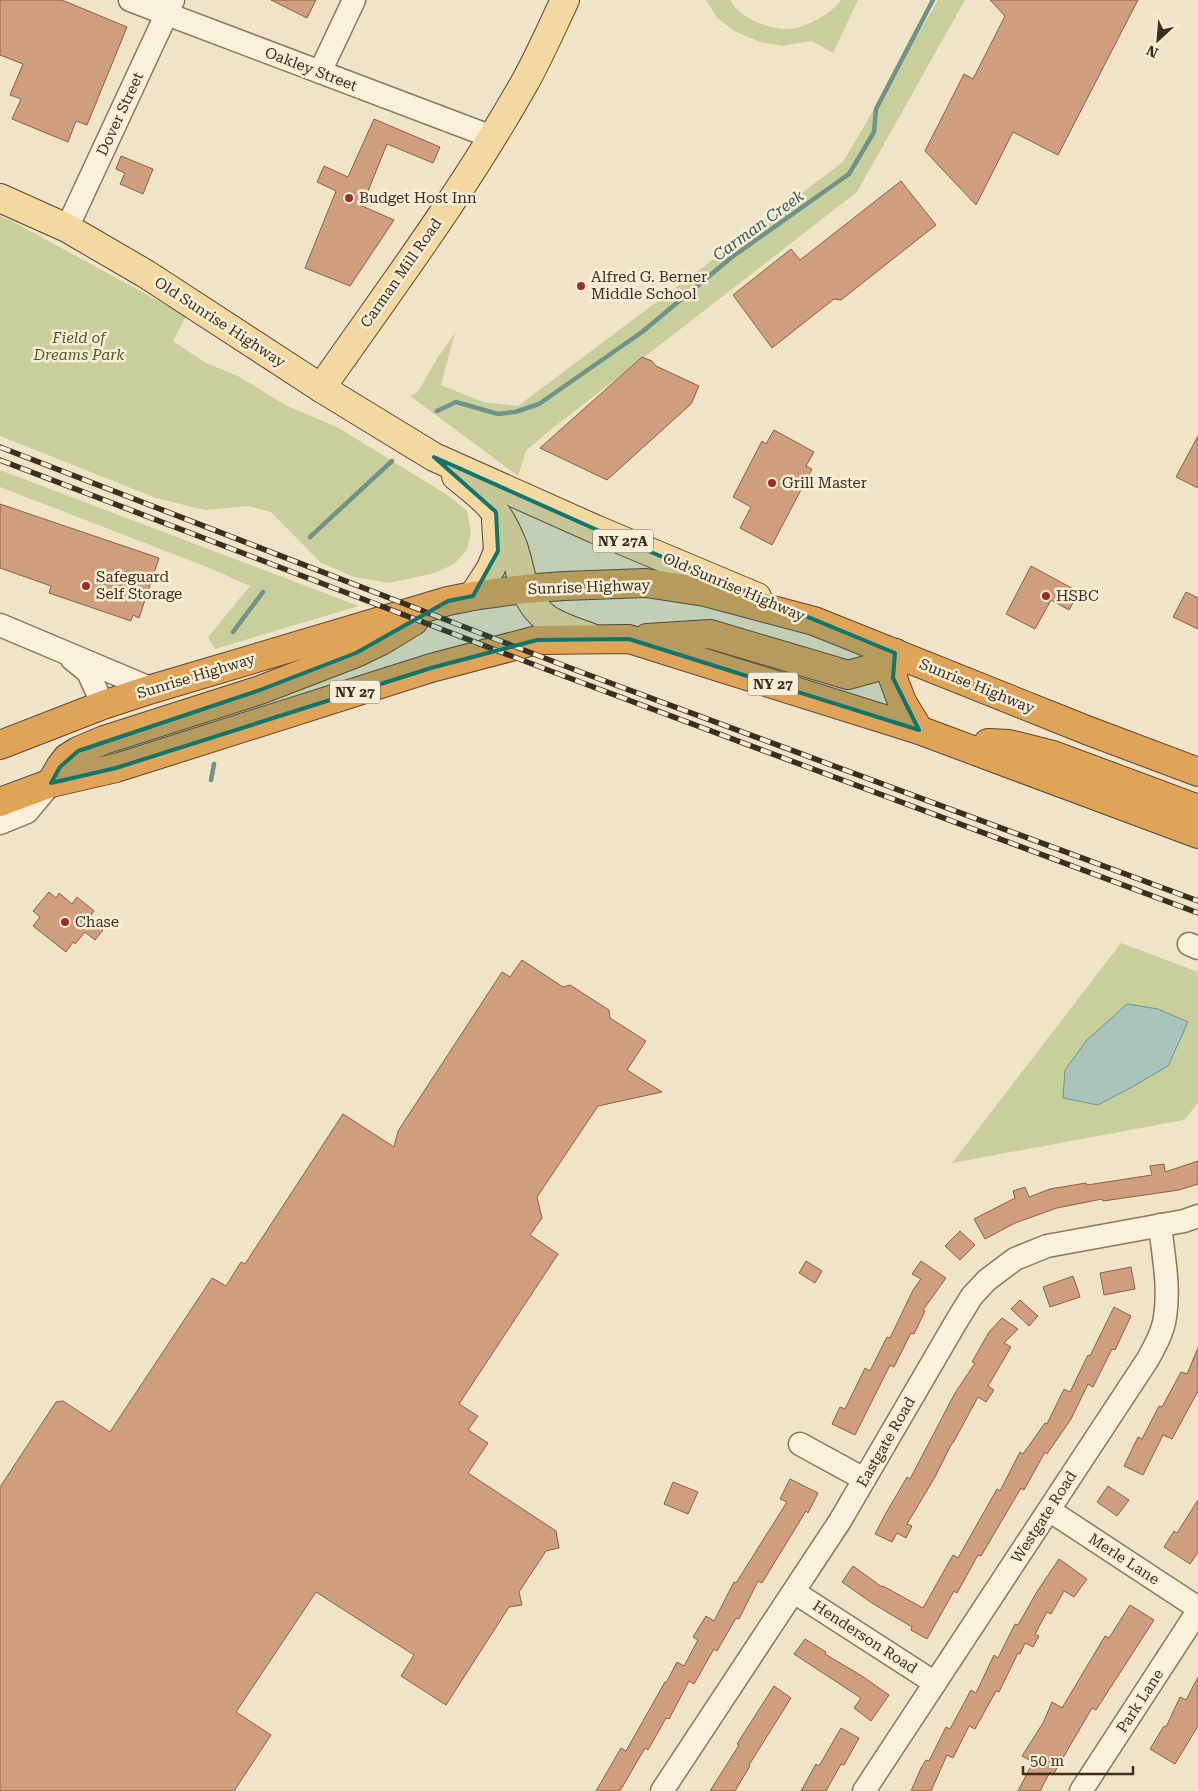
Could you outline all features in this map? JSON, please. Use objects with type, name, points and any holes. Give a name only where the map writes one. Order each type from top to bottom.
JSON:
[{"type":"highway","name":"Sunrise Highway","points":[[0,745],[102,705],[152,689],[460,598],[524,589],[646,583],[705,592],[814,621],[1198,772]]},
{"type":"highway","points":[[51,783],[67,758],[78,750],[260,690],[356,652],[381,641],[460,598]]},
{"type":"highway","points":[[629,639],[710,634],[848,675],[877,667],[895,653]]},
{"type":"highway","name":"NY 27","points":[[0,802],[51,783],[116,768],[450,663],[536,640],[629,639],[947,740],[1009,744],[1053,755],[1197,827]]},
{"type":"highway","points":[[895,653],[893,678],[902,702],[919,730]]},
{"type":"main road","name":"Carman Mill Road","points":[[320,388],[444,212],[492,137],[526,81],[565,0]]},
{"type":"main road","name":"Old Sunrise Highway","points":[[0,198],[67,228],[146,274],[320,388],[434,457],[595,529],[814,621]]},
{"type":"main road","name":"Old Sunrise Highway","points":[[434,457],[496,512],[513,546],[524,589],[532,605],[546,618],[568,629],[598,640]]},
{"type":"main road","points":[[460,598],[491,568],[498,552],[496,512]]},
{"type":"street","name":"Oakley Street","points":[[130,0],[170,7],[320,72],[492,137]]},
{"type":"street","points":[[320,72],[354,0]]},
{"type":"street","name":"Dover Street","points":[[67,228],[170,7]]},
{"type":"street","points":[[0,625],[152,689]]},
{"type":"street","points":[[59,649],[88,672],[102,705]]},
{"type":"street","points":[[0,823],[27,812],[51,783]]},
{"type":"street","name":"Eastgate Road","points":[[662,1791],[840,1521],[972,1296],[988,1280],[1015,1260],[1047,1246],[1198,1216]]},
{"type":"street","name":"Westgate Road","points":[[864,1791],[1148,1359],[1161,1333],[1166,1317],[1167,1294],[1160,1225]]},
{"type":"street","points":[[800,1444],[864,1479]]},
{"type":"street","name":"Merle Lane","points":[[1049,1510],[1198,1610]]},
{"type":"street","name":"Henderson Road","points":[[794,1592],[935,1683]]},
{"type":"street","name":"Park Lane","points":[[1080,1791],[1198,1610]]},
{"type":"highlighted area","points":[[434,457],[595,529],[895,653],[893,678],[919,730],[629,639],[537,640],[431,668],[116,768],[51,783],[60,767],[78,751],[260,690],[356,653],[448,601],[473,596],[498,551],[496,512]]},
{"type":"green space","points":[[706,0],[730,0],[735,7],[755,21],[771,27],[794,29],[817,20],[841,0],[858,0],[833,53],[812,41],[782,46],[760,42],[736,32],[717,18]]},
{"type":"green space","points":[[938,0],[965,0],[857,192],[549,431],[526,451],[518,476],[410,396],[418,392],[436,360],[455,333],[441,385],[483,402],[518,406],[843,162]]},
{"type":"green space","name":"Field of Dreams Park","points":[[0,216],[186,316],[173,341],[206,363],[238,376],[287,406],[337,427],[449,496],[467,511],[471,533],[467,550],[454,564],[435,573],[389,583],[354,577],[321,563],[271,512],[248,506],[205,510],[156,498],[0,436]]},
{"type":"green space","points":[[0,470],[359,606],[215,649],[208,637],[250,586],[207,567],[0,487]]},
{"type":"green space","points":[[1121,943],[1198,972],[1198,1103],[1184,1120],[952,1163]]},
{"type":"water","points":[[1127,1004],[1158,1009],[1188,1022],[1168,1066],[1098,1105],[1063,1098],[1065,1070],[1087,1040]]},
{"type":"building","points":[[0,0],[62,0],[127,27],[87,125],[76,121],[68,142],[12,119],[21,99],[10,95],[23,64],[0,55]]},
{"type":"building","points":[[271,0],[316,0],[307,18]]},
{"type":"building","points":[[990,0],[1138,0],[1058,155],[1013,132],[976,205],[925,151],[964,74],[973,79],[1005,16]]},
{"type":"building","name":"Budget Host Inn","points":[[374,119],[440,147],[433,163],[387,144],[362,206],[394,220],[350,286],[305,268],[336,191],[317,182],[324,166],[348,177]]},
{"type":"building","points":[[121,156],[153,169],[143,194],[120,184],[125,173],[116,169]]},
{"type":"building","points":[[901,181],[936,225],[841,300],[834,299],[772,348],[733,295],[791,249],[800,260]]},
{"type":"building","points":[[642,357],[652,361],[656,366],[699,386],[691,404],[607,480],[540,448]]},
{"type":"building","name":"Grill Master","points":[[774,430],[814,452],[806,466],[812,469],[772,545],[740,528],[751,507],[733,497],[762,441],[766,444]]},
{"type":"building","points":[[1198,436],[1198,488],[1176,477]]},
{"type":"building","points":[[0,504],[159,558],[139,618],[133,615],[131,621],[49,593],[51,586],[0,568]]},
{"type":"building","name":"HSBC","points":[[1031,566],[1079,592],[1069,610],[1051,600],[1035,629],[1006,614]]},
{"type":"building","points":[[1186,592],[1198,598],[1198,629],[1173,617]]},
{"type":"building","name":"Chase","points":[[49,892],[56,898],[59,893],[72,904],[77,897],[94,911],[89,918],[103,930],[95,940],[85,932],[75,944],[73,942],[66,952],[33,926],[40,917],[33,911]]},
{"type":"building","points":[[522,960],[563,987],[570,985],[609,1010],[610,1018],[646,1041],[627,1070],[662,1092],[598,1106],[537,1197],[542,1218],[530,1235],[558,1254],[459,1404],[478,1416],[468,1430],[488,1443],[468,1473],[556,1531],[559,1548],[546,1551],[519,1592],[522,1605],[509,1607],[446,1705],[401,1676],[414,1655],[316,1592],[236,1712],[271,1735],[234,1791],[0,1791],[0,1487],[56,1402],[63,1401],[110,1432],[212,1278],[226,1286],[241,1262],[245,1264],[343,1114],[394,1147],[398,1131],[502,972],[510,977]]},
{"type":"building","points":[[1198,1161],[1198,1184],[1179,1190],[1103,1201],[1102,1199],[1057,1208],[1015,1223],[985,1239],[974,1219],[1015,1198],[1013,1191],[1025,1187],[1029,1197],[1050,1189],[1152,1175],[1150,1166],[1164,1164],[1165,1172]]},
{"type":"building","points":[[960,1231],[975,1245],[960,1260],[945,1246]]},
{"type":"building","points":[[806,1261],[822,1271],[815,1283],[799,1273]]},
{"type":"building","points":[[921,1261],[946,1278],[923,1310],[925,1311],[914,1334],[911,1333],[894,1367],[890,1365],[855,1435],[832,1424],[840,1407],[845,1409],[865,1368],[870,1371],[887,1337],[890,1338],[913,1290],[921,1279],[912,1274]]},
{"type":"building","points":[[1131,1267],[1135,1289],[1104,1295],[1100,1273]]},
{"type":"building","points":[[1073,1276],[1080,1297],[1050,1307],[1043,1287]]},
{"type":"building","points":[[1020,1300],[1038,1316],[1029,1326],[1011,1309]]},
{"type":"building","points":[[1114,1307],[1131,1316],[1115,1350],[1112,1349],[1093,1387],[1088,1384],[1071,1419],[1047,1454],[1045,1452],[1024,1490],[1021,1488],[981,1556],[978,1555],[957,1593],[954,1591],[927,1639],[911,1630],[912,1627],[842,1582],[853,1566],[882,1587],[923,1608],[953,1555],[958,1558],[997,1489],[1000,1491],[1020,1452],[1023,1454],[1045,1423],[1047,1424],[1064,1389],[1070,1392]]},
{"type":"building","points":[[1002,1318],[1018,1329],[1004,1343],[1011,1347],[988,1386],[994,1390],[986,1402],[978,1397],[935,1477],[907,1524],[912,1526],[906,1538],[897,1533],[892,1542],[875,1534],[907,1477],[910,1479],[955,1393],[975,1363],[972,1362],[989,1332]]},
{"type":"building","points":[[1198,1348],[1198,1391],[1172,1439],[1163,1435],[1143,1475],[1124,1466],[1138,1437],[1142,1439],[1159,1406],[1162,1407],[1181,1372],[1187,1374]]},
{"type":"building","points":[[790,1479],[818,1493],[808,1513],[806,1511],[762,1583],[758,1581],[739,1619],[736,1618],[717,1651],[714,1649],[694,1684],[689,1681],[669,1719],[666,1718],[648,1750],[645,1748],[620,1791],[596,1791],[621,1748],[626,1751],[677,1662],[684,1666],[698,1640],[693,1637],[706,1616],[714,1621],[734,1582],[736,1583],[787,1502],[780,1499]]},
{"type":"building","points":[[673,1482],[698,1492],[688,1514],[664,1504]]},
{"type":"building","points":[[1108,1486],[1129,1500],[1117,1516],[1097,1502]]},
{"type":"building","points":[[1198,1500],[1198,1552],[1190,1564],[1164,1547],[1174,1531],[1177,1533]]},
{"type":"building","points":[[1059,1559],[1087,1579],[1074,1597],[1064,1591],[1051,1614],[1047,1612],[1035,1634],[1039,1636],[1033,1647],[1025,1643],[999,1692],[996,1691],[975,1729],[969,1726],[953,1758],[947,1755],[931,1791],[911,1791],[921,1768],[926,1760],[929,1761],[946,1727],[950,1729],[971,1690],[976,1693],[994,1655],[998,1658],[1015,1624],[1018,1625]]},
{"type":"building","points":[[1130,1605],[1154,1620],[1096,1710],[1092,1708],[1053,1775],[1050,1772],[1040,1791],[1018,1791],[1033,1762],[1022,1756],[1043,1723],[1052,1702],[1062,1708],[1105,1636],[1109,1638]]},
{"type":"building","points":[[805,1639],[889,1695],[871,1721],[854,1708],[861,1698],[794,1654]]},
{"type":"building","points":[[1198,1677],[1198,1726],[1175,1764],[1150,1749],[1164,1726],[1166,1727],[1180,1697],[1186,1700]]},
{"type":"building","points":[[774,1686],[791,1698],[735,1791],[710,1791],[739,1745],[737,1744]]},
{"type":"building","points":[[841,1728],[859,1738],[844,1765],[841,1764],[826,1791],[801,1791],[816,1764],[819,1766]]},
{"type":"waterway","name":"Carman Creek","points":[[437,411],[456,402],[498,414],[515,412],[539,404],[642,332],[732,257],[849,174],[874,132],[876,109],[933,0]]},
{"type":"waterway","name":"Carman Creek","points":[[310,537],[392,461]]},
{"type":"waterway","name":"Carman Creek","points":[[233,632],[263,592]]},
{"type":"waterway","name":"Carman Creek","points":[[211,780],[214,764]]},
{"type":"railway","points":[[0,447],[578,671],[1198,901]]},
{"type":"railway","points":[[0,460],[548,670],[1198,913]]},
{"type":"place","name":"Budget Host Inn","points":[[349,198]]},
{"type":"place","name":"Alfred G. Berner Middle School","points":[[581,286]]},
{"type":"place","name":"Grill Master","points":[[772,483]]},
{"type":"place","name":"Safeguard Self Storage","points":[[86,586]]},
{"type":"place","name":"HSBC","points":[[1046,596]]},
{"type":"place","name":"Chase","points":[[65,922]]}]
